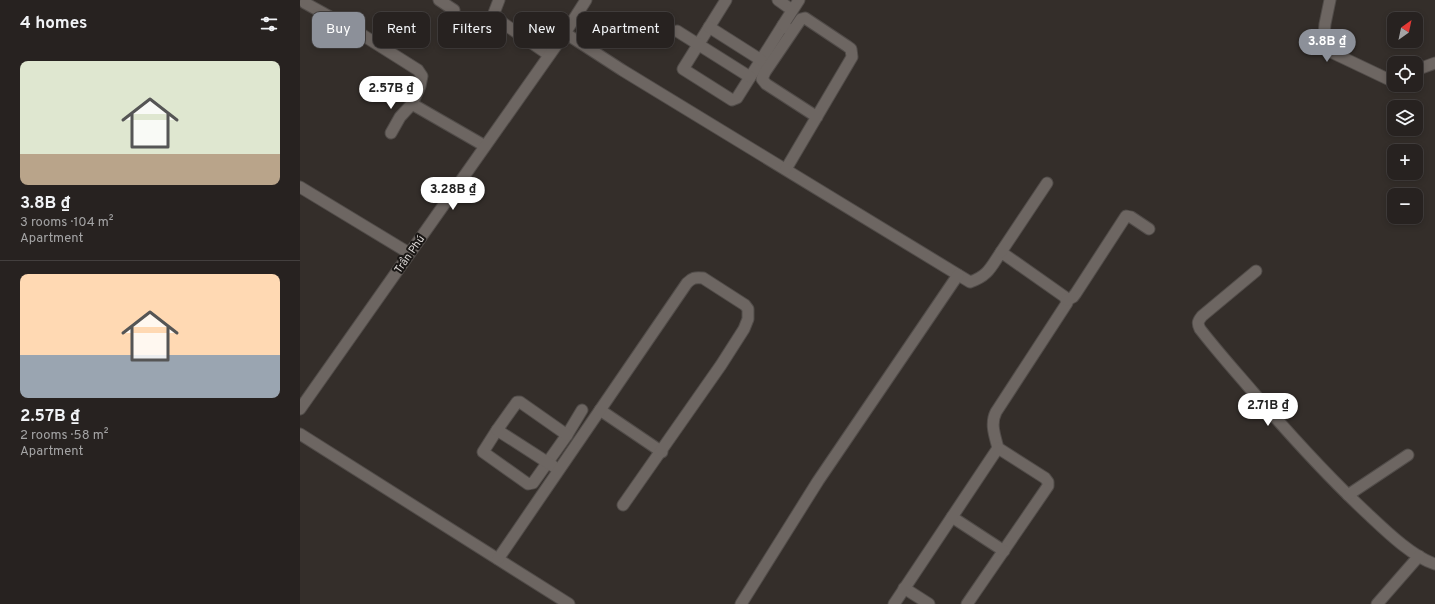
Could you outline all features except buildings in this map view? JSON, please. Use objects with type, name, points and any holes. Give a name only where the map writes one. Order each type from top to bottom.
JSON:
[{"type":"street","points":[[439,0],[454,10]]},
{"type":"street","points":[[499,0],[494,13],[500,21],[549,56]]},
{"type":"street","name":"Trần Phú","points":[[569,27],[586,0]]},
{"type":"street","points":[[726,0],[683,70],[732,100],[737,98],[773,50],[787,28],[792,10],[799,0]]},
{"type":"street","points":[[778,0],[792,10]]},
{"type":"street","points":[[1330,0],[1325,24],[1323,46],[1333,53],[1387,79]]},
{"type":"street","points":[[304,5],[361,34],[418,70],[422,76],[420,86],[412,104],[400,117],[391,133]]},
{"type":"street","points":[[786,169],[852,56],[851,49],[805,18],[787,28]]},
{"type":"street","points":[[709,27],[761,60]]},
{"type":"street","points":[[677,31],[698,45],[756,74],[766,84],[817,117]]},
{"type":"street","points":[[569,36],[622,70],[970,282],[982,278],[990,268],[1047,183]]},
{"type":"street","name":"Trần Phú","points":[[300,409],[555,48]]},
{"type":"street","points":[[756,74],[761,60],[773,50]]},
{"type":"street","points":[[1423,67],[1435,63]]},
{"type":"street","points":[[412,104],[485,146]]},
{"type":"street","points":[[300,187],[409,253]]},
{"type":"street","points":[[967,604],[1048,486],[1048,482],[1045,478],[998,448],[993,428],[993,417],[1067,303],[1067,300],[1073,297],[1076,293],[1126,216],[1131,217],[1149,229]]},
{"type":"street","points":[[1001,252],[1064,296],[1067,300]]},
{"type":"street","points":[[1256,271],[1202,316],[1198,320],[1197,325],[1206,338],[1279,422],[1348,496],[1388,533],[1427,562],[1435,564]]},
{"type":"street","points":[[741,604],[818,481],[958,275]]},
{"type":"street","points":[[498,559],[687,283],[692,278],[703,278],[744,305],[748,309],[748,319],[744,329],[721,365],[662,452],[623,505]]},
{"type":"street","points":[[567,435],[520,402],[517,402],[496,430],[483,452],[528,484],[533,483],[567,435],[582,410]]},
{"type":"street","points":[[600,410],[662,452]]},
{"type":"street","points":[[496,430],[559,469]]},
{"type":"street","points":[[300,434],[569,604]]},
{"type":"street","points":[[894,604],[998,448]]},
{"type":"street","points":[[1348,496],[1408,455]]},
{"type":"street","points":[[952,517],[1004,551]]},
{"type":"street","points":[[1377,604],[1418,556]]},
{"type":"street","points":[[904,588],[929,604]]}]
